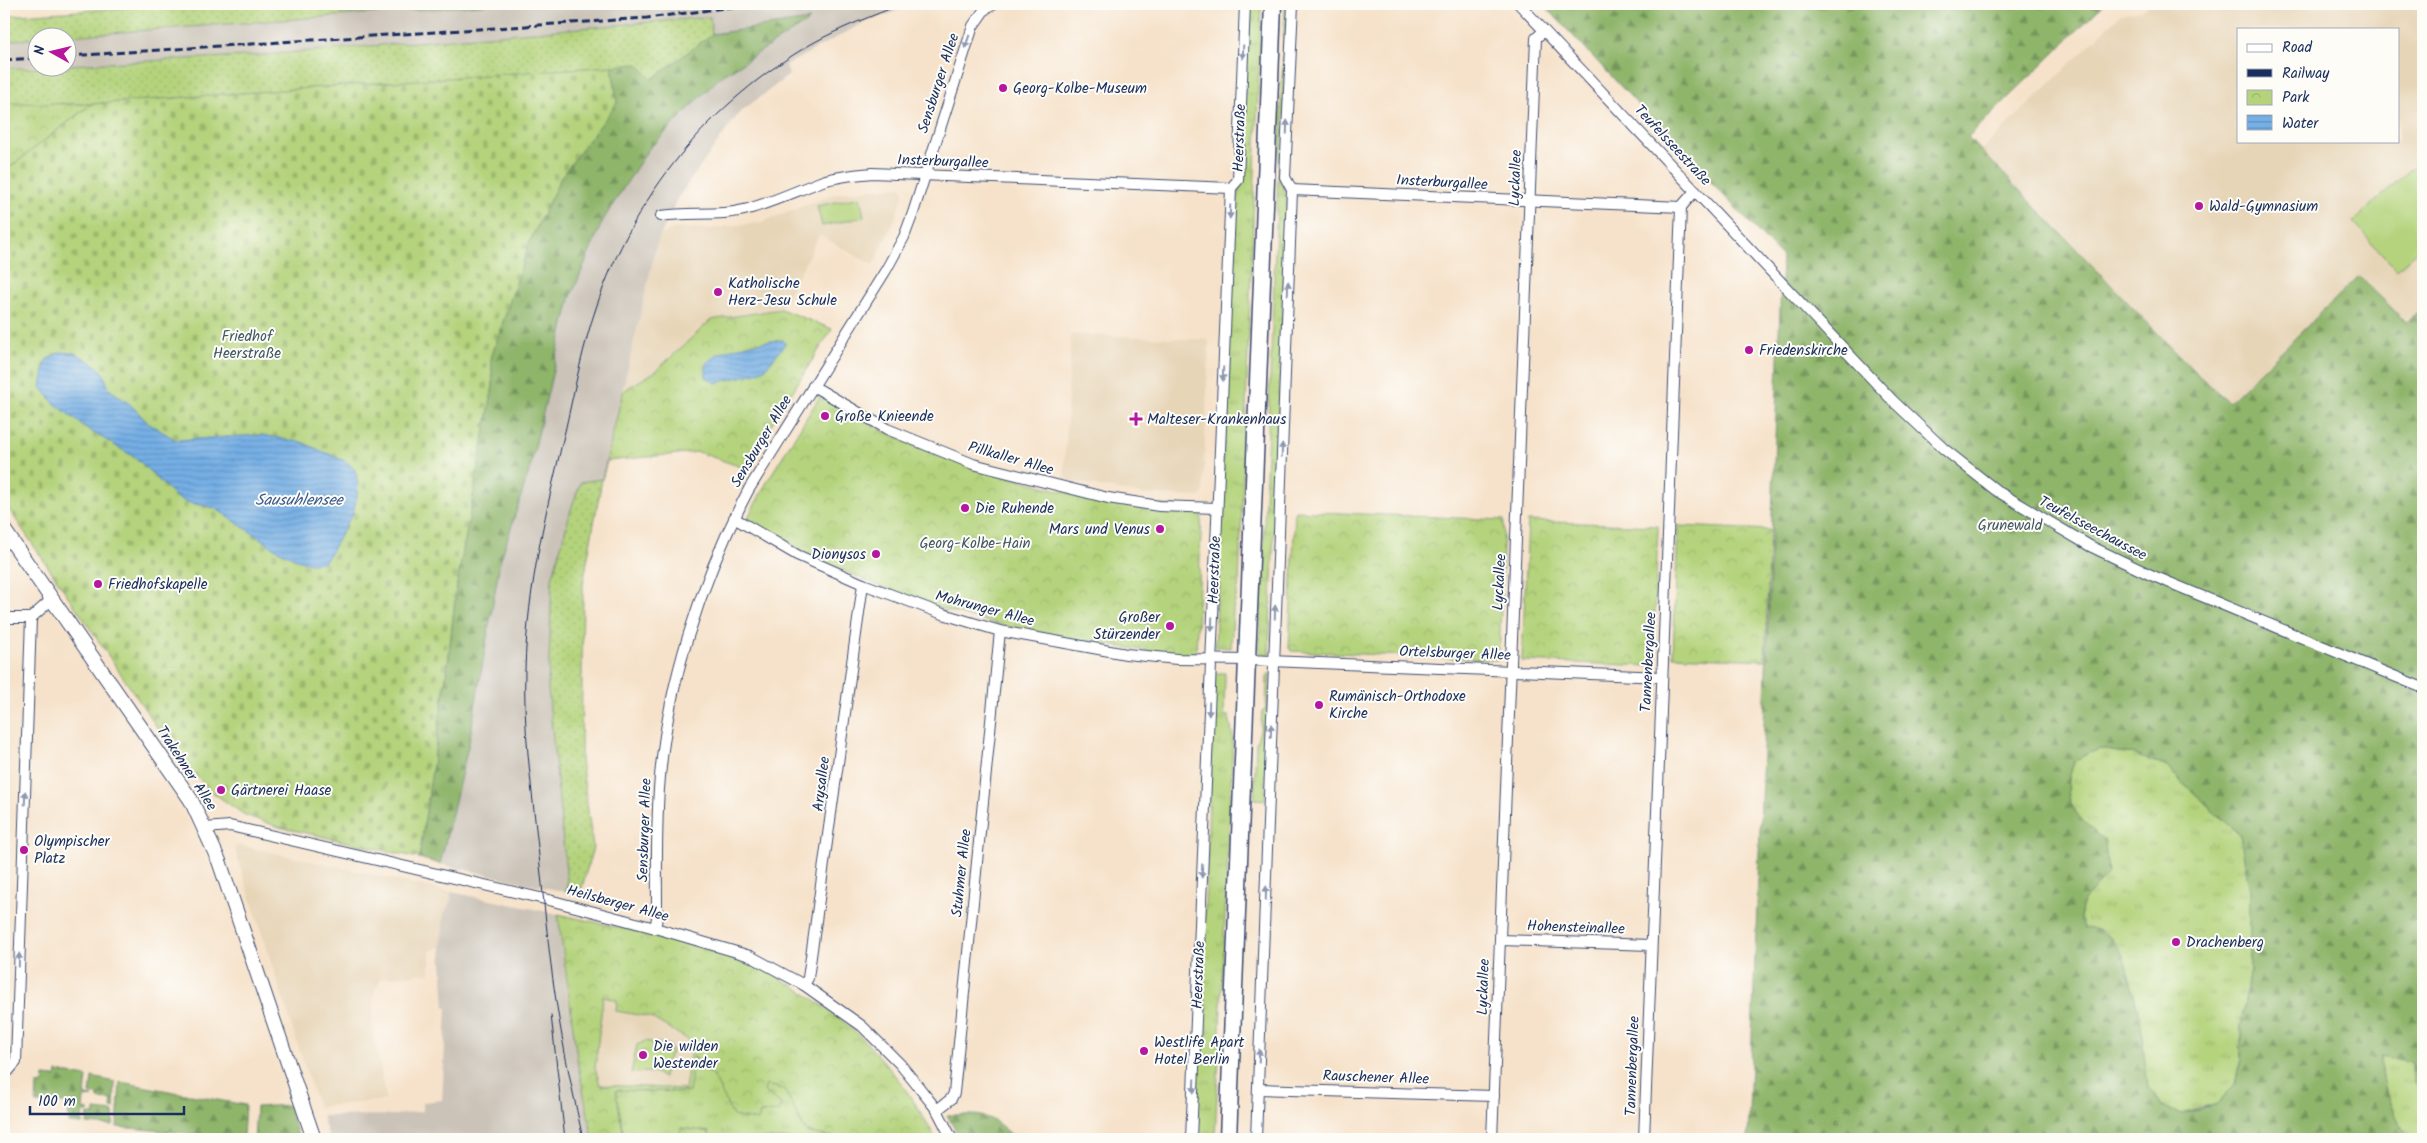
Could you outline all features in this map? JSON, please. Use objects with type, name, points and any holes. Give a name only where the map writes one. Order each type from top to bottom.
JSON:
[{"type":"main road","name":"Heerstraße","points":[[1228,1139],[1273,4]]},
{"type":"main road","name":"Trakehner Allee","points":[[4,530],[175,775],[205,828],[219,861],[314,1139]]},
{"type":"street","name":"Sensburger Allee","points":[[655,928],[657,918],[659,788],[670,715],[680,667],[694,620],[734,518],[765,462],[886,270],[904,238],[973,26],[982,13],[995,4]]},
{"type":"street","name":"Heerstraße","points":[[1192,1139],[1231,188],[1238,180],[1245,4]]},
{"type":"street","points":[[1256,1139],[1292,190],[1285,177],[1293,4]]},
{"type":"street","name":"Teufelsseestraße","points":[[1519,4],[1805,307]]},
{"type":"street","name":"Lyckallee","points":[[1492,1139],[1536,38],[1544,31]]},
{"type":"street","name":"Insterburgallee","points":[[661,216],[711,215],[747,209],[782,198],[820,182],[840,177],[872,174],[1231,188]]},
{"type":"street","name":"Insterburgallee","points":[[1292,190],[1681,207]]},
{"type":"street","points":[[1681,207],[1696,191]]},
{"type":"street","name":"Tannenbergallee","points":[[1644,1139],[1681,207]]},
{"type":"street","name":"Teufelsseechaussee","points":[[1805,307],[1910,418],[1973,473],[2014,502],[2090,546],[2151,575],[2423,688]]},
{"type":"street","name":"Pillkaller Allee","points":[[812,386],[887,429],[973,464],[1108,498],[1159,506],[1217,508]]},
{"type":"street","name":"Mohrunger Allee","points":[[734,518],[797,555],[863,584],[943,614],[1000,631],[1126,654],[1211,660],[1248,660]]},
{"type":"street","name":"Arysallee","points":[[804,986],[808,978],[863,584]]},
{"type":"street","points":[[4,618],[31,618],[52,599]]},
{"type":"street","points":[[4,1076],[16,1062],[31,618]]},
{"type":"street","name":"Stuhmer Allee","points":[[937,1110],[952,1099],[954,1093],[1000,631]]},
{"type":"street","name":"Ortelsburger Allee","points":[[1248,660],[1662,678]]},
{"type":"street","name":"Heilsberger Allee","points":[[205,828],[230,826],[553,901],[750,956],[804,986],[862,1026],[900,1064],[937,1110],[952,1139]]},
{"type":"street","name":"Hohensteinallee","points":[[1500,940],[1651,944]]},
{"type":"street","name":"Rauschener Allee","points":[[1258,1089],[1494,1096]]},
{"type":"shaded area","points":[[493,4],[916,4],[861,24],[786,65],[789,75],[739,113],[677,199],[657,243],[602,479],[581,482],[572,506],[552,579],[548,688],[567,883],[566,892],[440,864],[469,742],[500,563],[530,468],[570,299],[603,220],[647,151],[719,78],[809,21],[712,34],[710,17],[265,55],[78,64],[78,36]]},
{"type":"shaded area","name":"Wald-Gymnasium","points":[[2150,4],[2423,4],[2423,307],[2406,322],[2359,276],[2229,402],[2196,373],[1981,151],[2121,14],[2145,9]]},
{"type":"shaded area","points":[[28,40],[28,67],[4,68],[4,41]]},
{"type":"shaded area","name":"Katholische Herz-Jesu Schule","points":[[902,187],[904,192],[894,222],[873,265],[819,235],[781,309],[711,320],[656,371],[623,391],[657,243],[661,235],[675,228],[708,229],[762,222],[834,194]]},
{"type":"shaded area","name":"Malteser-Krankenhaus","points":[[1071,334],[1209,340],[1203,493],[1199,497],[1141,494],[1064,480]]},
{"type":"shaded area","points":[[239,845],[451,892],[451,900],[444,914],[441,947],[430,951],[430,973],[381,978],[374,992],[372,1023],[386,1100],[318,1107],[234,847]]},
{"type":"shaded area","points":[[451,892],[558,914],[568,1001],[593,1139],[329,1139],[322,1116],[395,1115],[423,1111],[423,1102],[442,1100],[447,1008],[445,1007],[441,947],[444,914],[451,900]]},
{"type":"shaded area","name":"Die wilden Westender","points":[[602,997],[618,1000],[616,1011],[650,1017],[692,1042],[686,1089],[600,1085],[595,1068]]},
{"type":"green space","points":[[185,4],[493,4],[78,35],[78,28],[28,28],[28,39],[4,41],[4,16]]},
{"type":"green space","points":[[1248,4],[1261,4],[1239,584],[1233,610],[1231,648],[1215,647],[1233,215],[1241,184]]},
{"type":"green space","points":[[1285,4],[1289,4],[1281,182],[1287,198],[1269,654],[1259,653]]},
{"type":"green space","name":"Grunewald","points":[[1543,4],[2104,4],[1968,137],[2196,373],[2229,402],[2359,276],[2406,322],[2423,307],[2423,1089],[2414,1082],[2412,1062],[2381,1056],[2383,1079],[2389,1100],[2398,1120],[2411,1139],[1748,1139],[1782,257]],"holes":[[[2099,749],[2133,754],[2165,766],[2240,835],[2250,891],[2250,968],[2241,1026],[2241,1059],[2235,1084],[2217,1104],[2181,1114],[2163,1107],[2148,1088],[2140,1017],[2124,957],[2111,938],[2099,930],[2085,928],[2080,918],[2083,901],[2108,874],[2105,841],[2085,823],[2072,806],[2068,787],[2070,774],[2075,760]]]},
{"type":"green space","points":[[710,17],[712,34],[652,79],[638,64],[91,104],[4,103],[4,68],[28,68],[28,78],[78,78],[78,64],[265,55]]},
{"type":"green space","points":[[810,20],[719,78],[647,151],[603,220],[570,299],[530,468],[500,562],[469,742],[440,864],[419,858],[448,662],[456,589],[493,386],[491,358],[529,243],[561,177],[617,103],[612,65],[639,64],[652,79],[712,34]]},
{"type":"green space","name":"Friedhof Heerstraße","points":[[612,65],[617,103],[561,177],[529,243],[491,358],[493,386],[456,589],[448,662],[419,858],[279,827],[245,815],[212,792],[178,758],[4,502],[4,172],[91,104]]},
{"type":"green space","points":[[4,103],[91,104],[4,172]]},
{"type":"green space","points":[[2423,158],[2423,246],[2397,270],[2353,222]]},
{"type":"green space","points":[[860,197],[864,217],[822,226],[817,206]]},
{"type":"green space","points":[[781,309],[832,329],[744,468],[698,452],[607,461],[602,479],[623,391],[656,371],[711,320]]},
{"type":"green space","name":"Georg-Kolbe-Hain","points":[[820,396],[882,430],[922,449],[971,466],[1072,494],[1202,510],[1196,654],[1180,656],[1033,632],[946,610],[920,602],[844,571],[746,521],[768,480]]},
{"type":"green space","points":[[602,479],[583,584],[581,760],[593,847],[580,895],[566,892],[567,882],[548,688],[552,579],[572,506],[581,482]]},
{"type":"green space","points":[[1295,511],[1504,520],[1499,660],[1291,651],[1289,648]]},
{"type":"green space","points":[[1528,521],[1658,526],[1653,666],[1522,661]]},
{"type":"green space","points":[[1678,526],[1770,530],[1765,660],[1673,656]]},
{"type":"green space","points":[[1214,673],[1225,673],[1224,716],[1229,716],[1233,739],[1215,1139],[1196,1139]]},
{"type":"green space","points":[[1267,674],[1270,674],[1265,800],[1254,799],[1256,744],[1261,727],[1262,711],[1266,709]]},
{"type":"green space","points":[[2099,749],[2133,754],[2165,766],[2240,835],[2250,891],[2250,968],[2241,1026],[2241,1059],[2235,1084],[2217,1104],[2181,1114],[2163,1107],[2148,1088],[2143,1061],[2099,930],[2085,928],[2080,918],[2083,901],[2092,890],[2105,842],[2085,824],[2072,807],[2068,787],[2075,760]]},
{"type":"green space","points":[[558,914],[734,956],[757,965],[790,984],[836,1015],[874,1051],[907,1092],[936,1139],[842,1139],[806,1132],[784,1089],[766,1085],[764,1091],[781,1104],[780,1111],[760,1113],[758,1121],[733,1116],[713,1075],[704,1069],[694,1056],[689,1092],[616,1090],[624,1139],[593,1139],[578,1065]],"holes":[[[603,997],[617,1000],[616,1011],[650,1017],[692,1042],[685,1089],[600,1085],[595,1068]]]},
{"type":"green space","points":[[645,1041],[669,1045],[672,1053],[665,1063],[664,1078],[654,1072],[631,1073],[637,1045]]},
{"type":"green space","points":[[693,1056],[704,1069],[713,1075],[734,1116],[758,1121],[760,1113],[780,1111],[781,1104],[764,1091],[766,1085],[784,1089],[806,1132],[842,1139],[709,1139],[709,1132],[682,1128],[680,1139],[624,1139],[615,1090],[688,1092]]},
{"type":"green space","points":[[2381,1056],[2412,1062],[2412,1072],[2420,1089],[2423,1089],[2423,1139],[2411,1139],[2398,1120],[2389,1100],[2383,1079]]},
{"type":"green space","points":[[57,1072],[87,1077],[85,1096],[93,1097],[84,1098],[83,1109],[89,1110],[89,1112],[83,1112],[82,1124],[69,1123],[68,1103],[36,1103],[37,1085],[43,1084],[44,1076],[56,1077]]},
{"type":"green space","points":[[92,1077],[115,1082],[114,1109],[111,1108],[112,1100],[98,1099],[98,1095],[90,1094]]},
{"type":"green space","points":[[120,1082],[245,1105],[243,1138],[117,1127]]},
{"type":"green space","points":[[288,1105],[299,1139],[254,1139],[256,1107]]},
{"type":"green space","points":[[95,1110],[114,1112],[113,1126],[87,1124],[88,1114],[95,1115]]},
{"type":"green space","points":[[947,1115],[978,1115],[985,1117],[999,1124],[1016,1139],[960,1139]]},
{"type":"green space","points":[[681,1128],[709,1132],[709,1139],[680,1139]]},
{"type":"water","points":[[783,340],[785,344],[765,369],[716,383],[706,377],[706,364],[720,354],[741,346]]},
{"type":"water","name":"Sausuhlensee","points":[[60,352],[75,353],[93,363],[103,372],[109,389],[132,406],[148,423],[176,440],[262,435],[301,442],[347,462],[355,470],[358,483],[357,496],[353,513],[328,557],[324,562],[311,563],[298,560],[276,549],[215,508],[186,502],[176,497],[136,458],[89,430],[54,403],[41,387],[46,360]]},
{"type":"tram line","points":[[583,1139],[565,1054],[547,931],[526,733],[525,670],[530,608],[539,547],[587,337],[612,267],[631,227],[654,190],[680,155],[709,123],[741,93],[813,43],[902,4]]},
{"type":"tram line","points":[[551,1015],[565,1139]]},
{"type":"railway","points":[[78,55],[647,18],[756,4]]},
{"type":"railway","points":[[4,60],[28,59]]},
{"type":"place","name":"Georg-Kolbe-Museum","points":[[1003,88]]},
{"type":"place","name":"Wald-Gymnasium","points":[[2199,206]]},
{"type":"place","name":"Katholische Herz-Jesu Schule","points":[[718,292]]},
{"type":"place","name":"Friedenskirche","points":[[1749,350]]},
{"type":"place","name":"Große Knieende","points":[[825,416]]},
{"type":"place","name":"Malteser-Krankenhaus","points":[[1136,419]]},
{"type":"place","name":"Die Ruhende","points":[[965,508]]},
{"type":"place","name":"Mars und Venus","points":[[1160,529]]},
{"type":"place","name":"Dionysos","points":[[876,554]]},
{"type":"place","name":"Friedhofskapelle","points":[[98,584]]},
{"type":"place","name":"Großer Stürzender","points":[[1170,626]]},
{"type":"place","name":"Rumänisch-Orthodoxe Kirche","points":[[1319,705]]},
{"type":"place","name":"Gärtnerei Haase","points":[[221,790]]},
{"type":"place","name":"Olympischer Platz","points":[[24,850]]},
{"type":"place","name":"Drachenberg","points":[[2176,942]]},
{"type":"place","name":"Westlife Apart Hotel Berlin","points":[[1144,1051]]},
{"type":"place","name":"Die wilden Westender","points":[[643,1055]]}]
